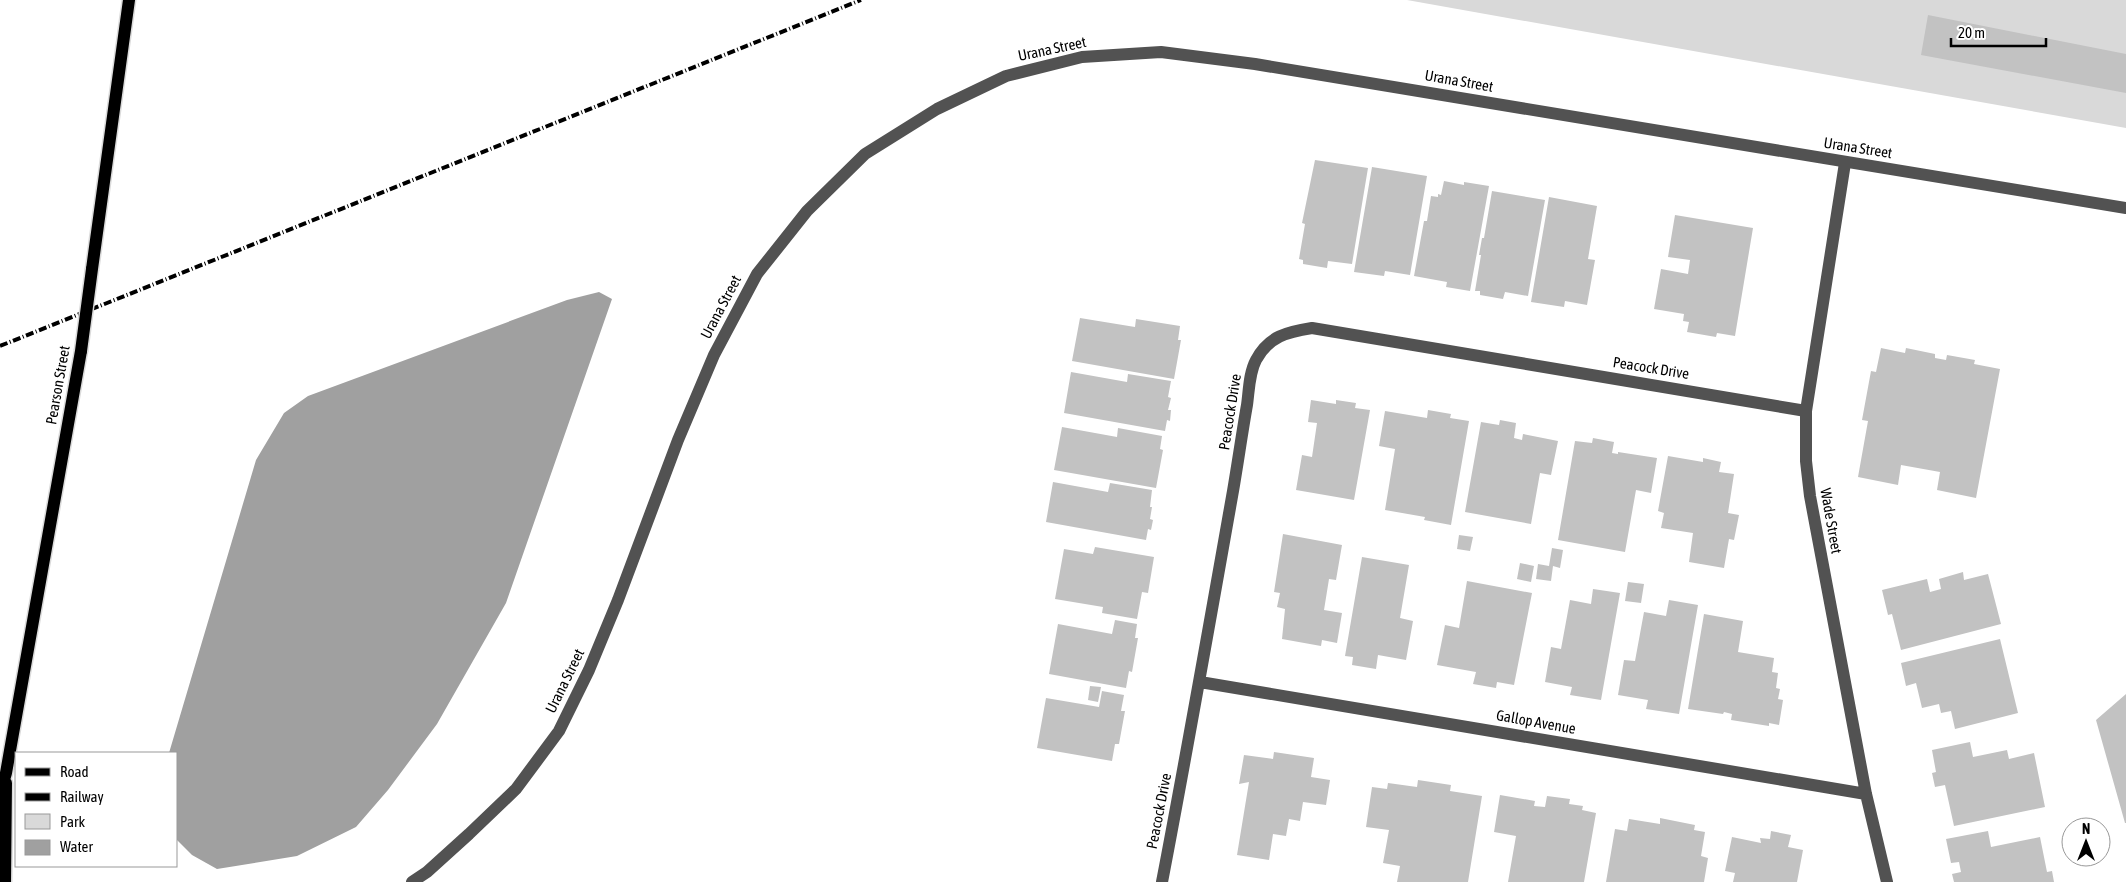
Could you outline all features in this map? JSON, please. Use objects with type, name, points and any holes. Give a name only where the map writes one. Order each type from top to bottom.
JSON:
[{"type":"main road","name":"Pearson Street","points":[[0,793],[6,773],[81,351],[129,0]]},
{"type":"main road","name":"Pearson Street","points":[[5,882],[6,773]]},
{"type":"street","name":"Urana Street","points":[[412,882],[427,872],[516,789],[559,731],[589,670],[618,600],[678,440],[714,355],[757,274],[807,211],[865,154],[936,109],[1006,76],[1082,57],[1161,52],[1255,64],[2126,208]]},
{"type":"street","name":"Wade Street","points":[[1845,163],[1806,411],[1806,461],[1810,496],[1866,794],[1887,882]]},
{"type":"street","name":"Peacock Drive","points":[[1162,882],[1200,682],[1252,371],[1263,348],[1276,338],[1290,332],[1312,328],[1806,411]]},
{"type":"street","name":"Gallop Avenue","points":[[1200,682],[1866,794]]},
{"type":"green space","points":[[1407,0],[2126,0],[2126,128]]},
{"type":"water","points":[[599,292],[612,299],[506,603],[437,724],[388,790],[356,827],[297,856],[217,869],[192,855],[178,841],[178,752],[169,752],[256,460],[284,413],[308,396],[567,300]]},
{"type":"building","points":[[1928,15],[2126,54],[2126,93],[1921,55]]},
{"type":"building","points":[[1315,160],[1368,168],[1352,264],[1328,261],[1327,268],[1303,264],[1303,260],[1299,259],[1305,224],[1302,223]]},
{"type":"building","points":[[1372,167],[1427,176],[1410,275],[1385,271],[1384,276],[1354,272]]},
{"type":"building","points":[[1444,181],[1464,185],[1464,182],[1489,186],[1470,291],[1446,287],[1447,282],[1414,276],[1424,221],[1427,221],[1431,196],[1438,197],[1438,194],[1441,195]]},
{"type":"building","points":[[1492,191],[1545,200],[1528,296],[1505,292],[1503,299],[1480,295],[1480,291],[1475,291],[1481,255],[1479,255],[1482,238],[1484,238]]},
{"type":"building","points":[[1549,197],[1597,206],[1588,259],[1595,260],[1587,305],[1565,301],[1564,307],[1531,302]]},
{"type":"building","points":[[1675,215],[1753,228],[1735,336],[1717,333],[1716,337],[1687,332],[1689,322],[1683,321],[1684,314],[1654,309],[1661,269],[1688,274],[1690,260],[1668,257]]},
{"type":"building","points":[[1080,318],[1135,327],[1136,319],[1180,326],[1178,340],[1181,340],[1174,379],[1072,361]]},
{"type":"building","points":[[1881,348],[1905,353],[1906,348],[1935,354],[1935,358],[1946,360],[1947,355],[1975,360],[1974,364],[2000,369],[1976,498],[1937,490],[1940,472],[1901,465],[1898,485],[1858,477],[1868,421],[1862,420],[1871,371],[1876,372]]},
{"type":"building","points":[[1071,372],[1127,382],[1128,374],[1171,381],[1168,397],[1171,398],[1168,410],[1171,410],[1170,421],[1167,420],[1165,431],[1064,413]]},
{"type":"building","points":[[1311,400],[1336,404],[1336,400],[1356,403],[1355,408],[1370,410],[1354,500],[1296,490],[1302,455],[1312,457],[1317,423],[1308,422]]},
{"type":"building","points":[[1428,410],[1451,414],[1450,418],[1469,421],[1451,525],[1424,520],[1425,517],[1385,510],[1395,449],[1379,446],[1385,411],[1427,418]]},
{"type":"building","points":[[1500,420],[1516,423],[1514,438],[1522,440],[1523,434],[1558,441],[1551,475],[1540,473],[1531,524],[1465,512],[1481,422],[1499,425]]},
{"type":"building","points":[[1062,427],[1117,437],[1118,428],[1162,436],[1160,449],[1163,450],[1156,488],[1054,470]]},
{"type":"building","points":[[1593,438],[1614,442],[1612,453],[1618,454],[1618,452],[1657,458],[1651,493],[1636,490],[1625,552],[1558,540],[1575,441],[1592,443]]},
{"type":"building","points":[[1668,456],[1703,462],[1703,458],[1721,462],[1719,472],[1734,474],[1728,513],[1739,515],[1734,540],[1729,539],[1724,568],[1689,562],[1693,533],[1661,528],[1664,513],[1658,511]]},
{"type":"building","points":[[1053,482],[1108,492],[1110,483],[1152,490],[1150,519],[1153,520],[1151,530],[1148,529],[1146,540],[1046,522]]},
{"type":"building","points":[[1283,534],[1342,545],[1336,580],[1329,579],[1324,610],[1342,613],[1337,643],[1322,640],[1321,646],[1282,639],[1285,609],[1277,607],[1280,593],[1274,592]]},
{"type":"building","points":[[1459,535],[1473,537],[1470,551],[1457,549]]},
{"type":"building","points":[[1095,547],[1154,557],[1148,593],[1142,592],[1137,619],[1102,613],[1103,607],[1055,599],[1064,549],[1093,554]]},
{"type":"building","points":[[1552,548],[1563,550],[1560,568],[1553,566],[1551,581],[1536,579],[1538,564],[1549,566]]},
{"type":"building","points":[[1362,557],[1409,565],[1400,618],[1413,621],[1406,660],[1378,655],[1376,669],[1352,665],[1353,657],[1345,656]]},
{"type":"building","points":[[1520,563],[1534,566],[1531,582],[1517,579]]},
{"type":"building","points":[[1963,572],[1964,580],[1988,574],[2001,624],[1901,650],[1892,614],[1888,615],[1882,590],[1927,579],[1930,592],[1941,589],[1939,579]]},
{"type":"building","points":[[1467,581],[1532,593],[1514,685],[1497,682],[1496,688],[1473,684],[1476,672],[1437,665],[1445,625],[1459,628]]},
{"type":"building","points":[[1628,582],[1644,584],[1641,603],[1625,601]]},
{"type":"building","points":[[1593,589],[1620,593],[1601,700],[1570,695],[1572,687],[1545,682],[1551,647],[1561,649],[1570,600],[1591,604]]},
{"type":"building","points":[[1669,600],[1698,605],[1679,714],[1646,709],[1648,700],[1618,695],[1624,660],[1635,661],[1644,612],[1666,616]]},
{"type":"building","points":[[1704,614],[1743,621],[1738,652],[1774,658],[1772,672],[1778,673],[1776,688],[1780,689],[1778,699],[1783,700],[1779,725],[1769,723],[1769,726],[1731,720],[1732,714],[1688,709]]},
{"type":"building","points":[[1115,620],[1137,624],[1135,638],[1138,638],[1132,672],[1129,671],[1126,688],[1049,674],[1058,624],[1112,634]]},
{"type":"building","points":[[2000,639],[2018,713],[1955,729],[1951,711],[1941,713],[1939,704],[1922,708],[1916,683],[1906,686],[1901,663]]},
{"type":"building","points":[[1090,686],[1101,687],[1098,702],[1088,700]]},
{"type":"building","points":[[1102,691],[1124,695],[1121,711],[1125,711],[1119,744],[1115,744],[1112,761],[1037,748],[1046,698],[1099,707]]},
{"type":"building","points":[[2126,694],[2126,823],[2125,823],[2096,720]]},
{"type":"building","points":[[1970,742],[1973,757],[2007,750],[2009,759],[2034,753],[2045,807],[1954,826],[1945,785],[1935,787],[1932,773],[1936,772],[1932,750]]},
{"type":"building","points":[[1274,752],[1314,758],[1311,777],[1330,780],[1326,805],[1303,802],[1300,821],[1289,819],[1286,836],[1273,834],[1269,860],[1237,855],[1249,782],[1239,784],[1244,755],[1273,759]]},
{"type":"building","points":[[1418,780],[1451,785],[1450,791],[1482,796],[1468,882],[1397,882],[1400,866],[1383,863],[1389,830],[1366,827],[1372,787],[1387,789],[1388,783],[1417,787]]},
{"type":"building","points":[[1500,795],[1535,801],[1534,806],[1545,807],[1547,796],[1570,799],[1569,804],[1583,806],[1582,810],[1596,813],[1584,882],[1508,882],[1516,836],[1494,832]]},
{"type":"building","points":[[1660,818],[1695,825],[1694,830],[1705,832],[1701,856],[1708,858],[1704,882],[1606,882],[1615,829],[1627,831],[1629,819],[1660,824]]},
{"type":"building","points":[[1771,831],[1791,835],[1788,847],[1803,850],[1797,882],[1733,882],[1735,873],[1725,871],[1732,837],[1761,843],[1760,838],[1770,839]]},
{"type":"building","points":[[1988,831],[1991,847],[2040,837],[2047,872],[2052,871],[2054,882],[1954,882],[1952,874],[1961,872],[1959,862],[1951,863],[1946,839]]},
{"type":"railway","points":[[0,346],[861,0]]}]
